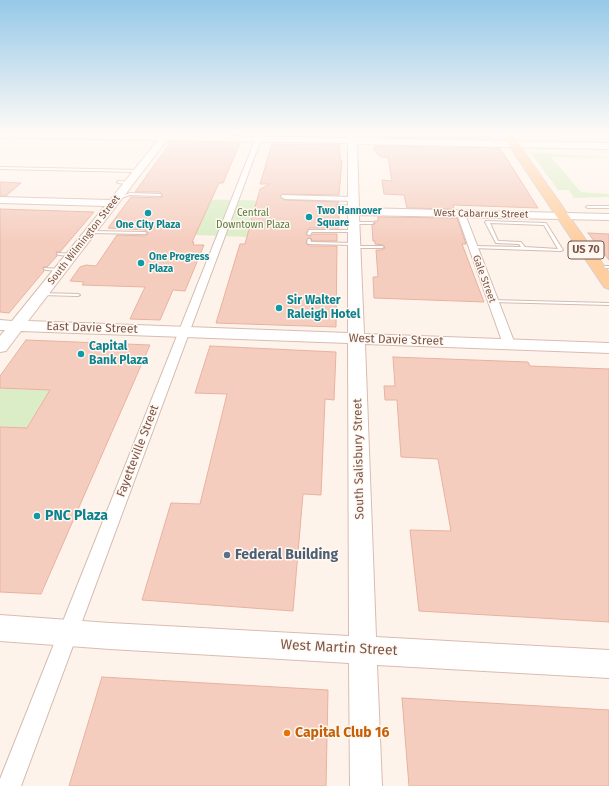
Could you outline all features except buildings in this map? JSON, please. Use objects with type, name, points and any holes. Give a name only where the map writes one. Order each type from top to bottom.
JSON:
[{"type":"main road","name":"South Salisbury Street","points":[[353,169],[366,786]]},
{"type":"main road","name":"US 70","points":[[529,169],[562,216],[603,267],[609,284]]},
{"type":"main road","name":"South Wilmington Street","points":[[0,347],[42,294],[54,269],[73,255],[115,200],[124,184],[138,171]]},
{"type":"main road","points":[[1,201],[115,200]]},
{"type":"main road","name":"West Cabarrus Street","points":[[354,214],[461,214],[609,217]]},
{"type":"main road","name":"East Davie Street","points":[[0,325],[184,332]]},
{"type":"main road","name":"West Davie Street","points":[[184,332],[609,348]]},
{"type":"main road","name":"West Martin Street","points":[[0,628],[609,664]]},
{"type":"street","name":"Fayetteville Street","points":[[9,786],[247,169]]},
{"type":"street","name":"West Cabarrus Street","points":[[285,197],[354,214]]},
{"type":"street","name":"Gale Street","points":[[461,214],[463,226],[508,344]]},
{"type":"lane","points":[[31,169],[138,171]]},
{"type":"lane","points":[[124,184],[134,192],[163,191]]},
{"type":"lane","points":[[115,200],[130,194],[160,195]]},
{"type":"lane","points":[[339,206],[372,223]]},
{"type":"lane","points":[[588,207],[609,207]]},
{"type":"lane","points":[[310,234],[310,230],[354,214]]},
{"type":"lane","points":[[472,247],[561,250],[545,224],[487,222],[497,242],[520,243],[523,248]]},
{"type":"lane","points":[[91,232],[145,233]]},
{"type":"lane","points":[[309,240],[309,243],[382,247]]},
{"type":"lane","points":[[59,254],[73,255]]},
{"type":"lane","points":[[42,294],[78,295]]},
{"type":"lane","points":[[492,301],[609,304]]},
{"type":"green space","points":[[542,169],[561,169],[581,192],[609,194],[609,197],[574,198],[569,190],[558,190]]},
{"type":"green space","name":"Central Downtown Plaza","points":[[189,199],[279,201],[275,238],[169,234]]},
{"type":"green space","points":[[0,388],[50,390],[27,428],[0,427]]},
{"type":"place","name":"One City Plaza","points":[[148,213]]},
{"type":"place","name":"Two Hannover Square","points":[[309,217]]},
{"type":"place","name":"One Progress Plaza","points":[[141,263]]},
{"type":"place","name":"Sir Walter Raleigh Hotel","points":[[279,308]]},
{"type":"place","name":"Capital Bank Plaza","points":[[81,354]]},
{"type":"place","name":"PNC Plaza","points":[[37,516]]},
{"type":"place","name":"Federal Building","points":[[227,555]]},
{"type":"place","name":"Capital Club 16","points":[[287,733]]}]
